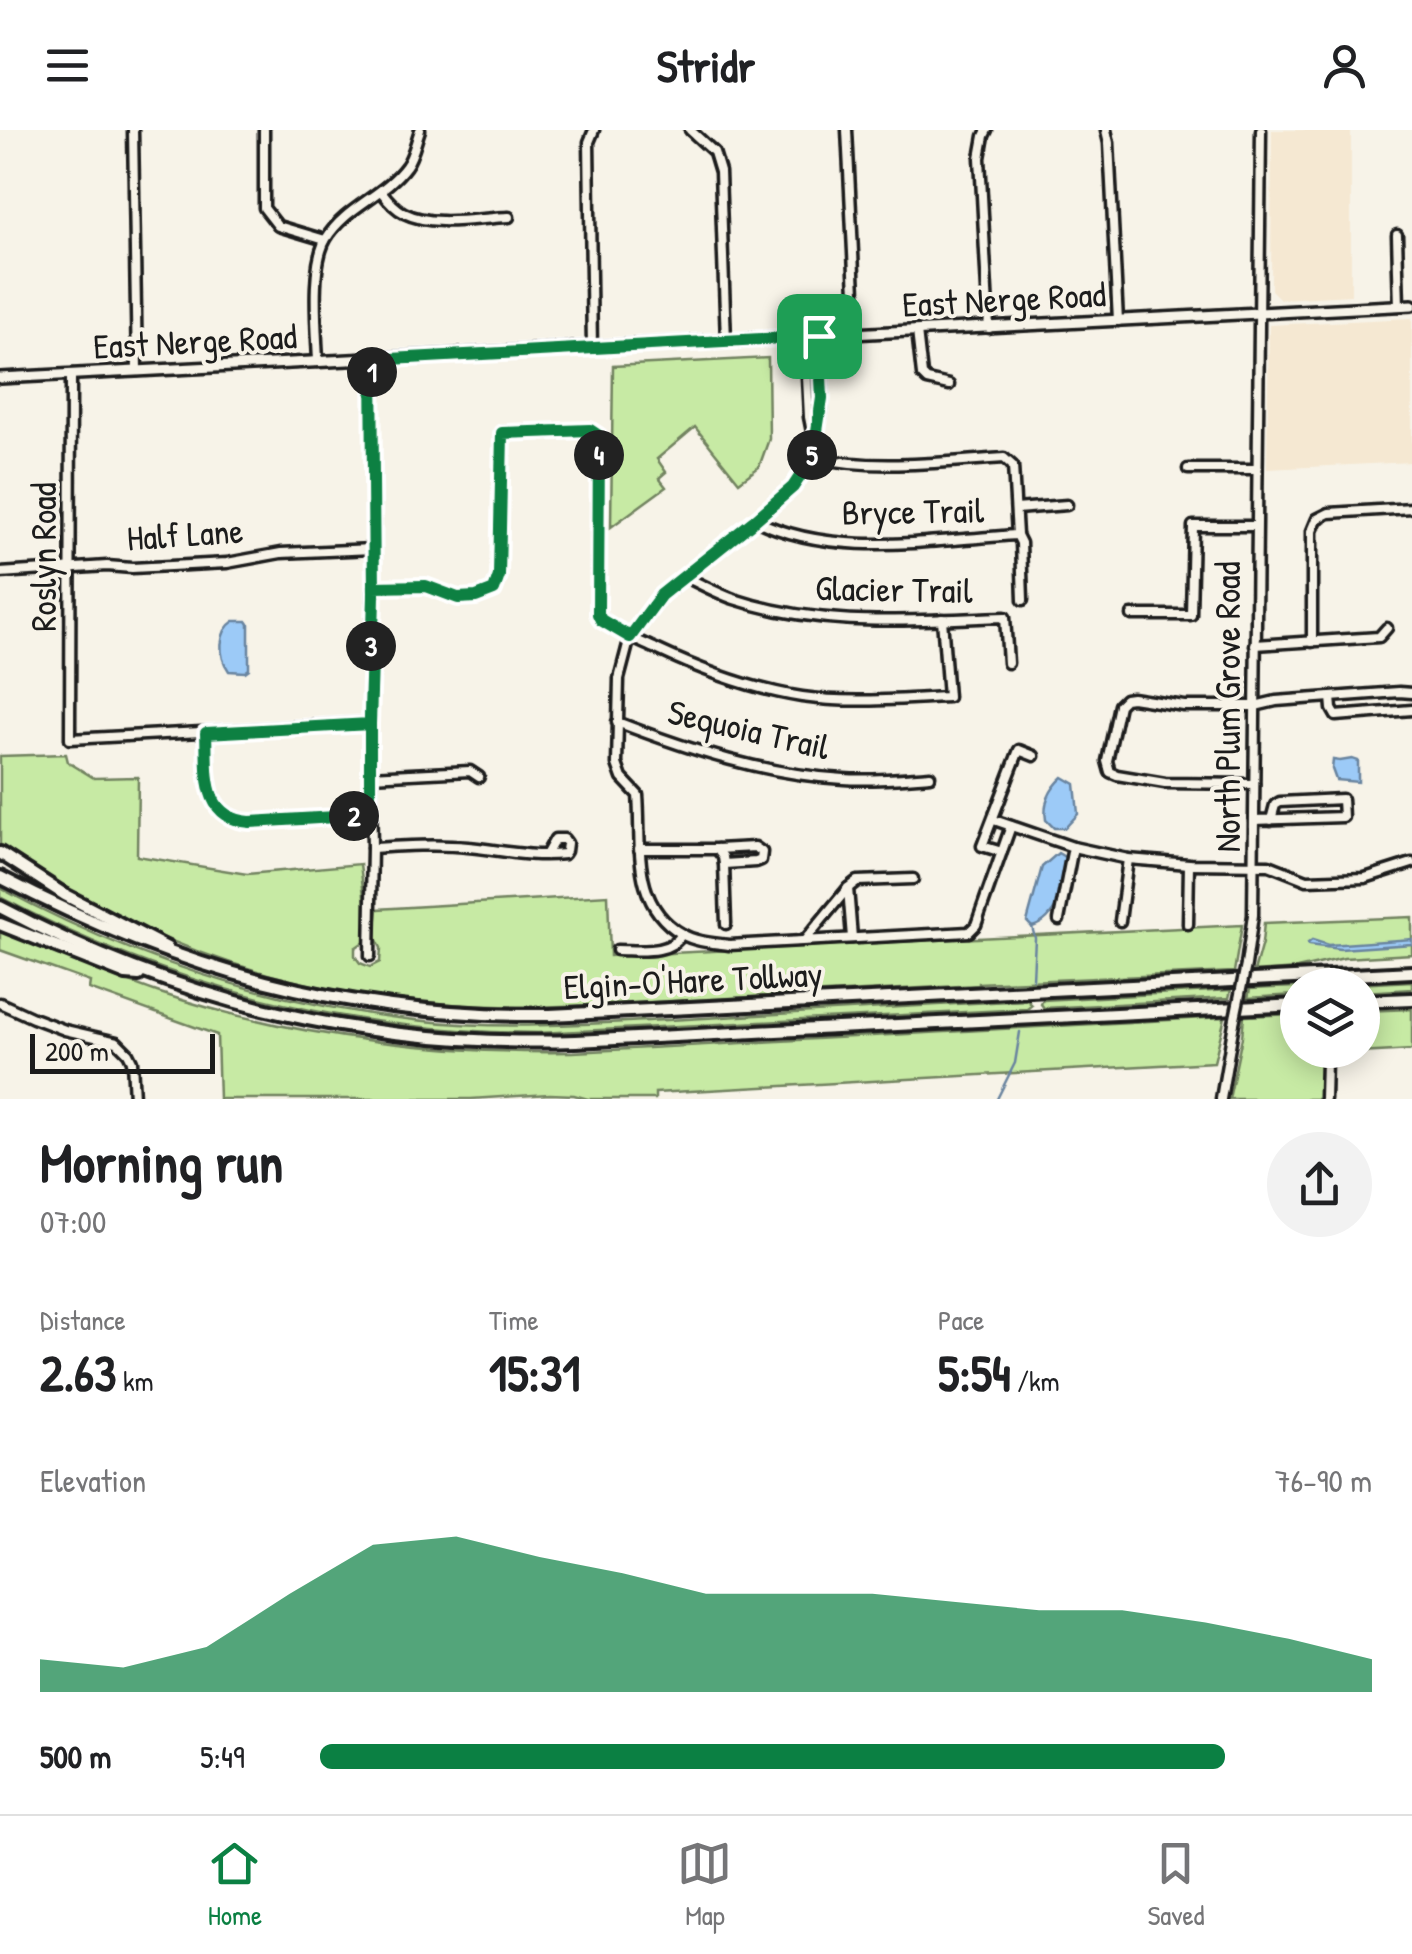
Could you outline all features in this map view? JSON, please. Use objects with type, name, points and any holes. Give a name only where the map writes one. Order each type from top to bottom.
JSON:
[{"type":"highway","points":[[0,852],[65,895],[185,959]]},
{"type":"highway","name":"Elgin-O'Hare Tollway","points":[[0,877],[84,919],[185,959],[262,982],[409,1009],[516,1015],[1412,972]]},
{"type":"highway","name":"Elgin-O'Hare Tollway","points":[[0,908],[150,976],[244,1006],[384,1033],[471,1041],[594,1040],[1280,1006]]},
{"type":"highway","points":[[0,924],[126,974],[150,976]]},
{"type":"highway","points":[[1380,1001],[1412,999]]},
{"type":"main road","name":"East Nerge Road","points":[[0,378],[1412,306]]},
{"type":"street","points":[[134,130],[137,372]]},
{"type":"street","points":[[264,130],[264,208],[278,226],[325,240]]},
{"type":"street","points":[[318,362],[316,272],[325,240],[355,207],[407,165],[420,130]]},
{"type":"street","points":[[592,348],[589,142],[594,130]]},
{"type":"street","points":[[690,130],[714,152],[720,172],[726,341]]},
{"type":"street","points":[[847,130],[858,334]]},
{"type":"street","points":[[987,130],[980,158],[988,328]]},
{"type":"street","points":[[1106,130],[1118,321]]},
{"type":"street","name":"North Plum Grove Road","points":[[1220,1099],[1253,915],[1261,130]]},
{"type":"street","points":[[380,190],[398,210],[428,220],[509,217]]},
{"type":"street","points":[[1397,235],[1399,306]]},
{"type":"street","points":[[917,332],[922,375],[949,385]]},
{"type":"street","points":[[813,437],[822,398],[819,336]]},
{"type":"street","points":[[805,337],[812,458],[793,487],[652,604],[630,637],[618,679],[620,773],[638,795],[640,873],[646,890],[661,916],[682,934],[729,945],[969,932],[976,925],[1011,826]]},
{"type":"street","points":[[370,956],[372,360]]},
{"type":"street","name":"Roslyn Road","points":[[70,375],[70,739],[206,733]]},
{"type":"street","points":[[374,587],[426,586],[458,598],[494,590],[499,576],[500,421]]},
{"type":"street","points":[[502,433],[590,430],[599,436],[598,614],[601,620],[630,637],[700,669],[802,697],[872,701],[948,697],[942,619]]},
{"type":"street","points":[[812,458],[871,465],[1004,458],[1010,462],[1021,543],[1023,600]]},
{"type":"street","points":[[1188,468],[1256,469]]},
{"type":"street","points":[[1016,509],[1067,505]]},
{"type":"street","points":[[1312,642],[1312,531],[1318,519],[1328,513],[1412,508]]},
{"type":"street","name":"Bryce Trail","points":[[755,520],[794,534],[858,543],[1017,535]]},
{"type":"street","points":[[1132,615],[1191,616],[1194,526],[1256,526]]},
{"type":"street","name":"Half Lane","points":[[0,572],[227,563],[281,554],[374,549]]},
{"type":"street","name":"Glacier Trail","points":[[684,576],[732,598],[798,615],[852,622],[1005,617],[1008,663]]},
{"type":"street","points":[[1255,645],[1379,637],[1388,628]]},
{"type":"street","points":[[1254,784],[1164,783],[1110,772],[1107,761],[1120,705],[1132,698],[1184,706],[1254,706],[1276,701],[1412,694]]},
{"type":"street","points":[[1331,697],[1336,716],[1412,710]]},
{"type":"street","name":"Sequoia Trail","points":[[617,722],[671,743],[764,768],[842,779],[930,776]]},
{"type":"street","points":[[370,724],[206,733],[210,792],[230,817],[258,822],[370,815]]},
{"type":"street","points":[[1002,852],[982,846],[1019,750],[1034,756]]},
{"type":"street","points":[[370,776],[470,771],[479,777]]},
{"type":"street","points":[[1254,820],[1271,820],[1343,816],[1342,799],[1280,802],[1275,805],[1271,820]]},
{"type":"street","points":[[994,820],[1073,847],[1128,859],[1269,864],[1307,880],[1365,878],[1409,867]]},
{"type":"street","points":[[372,848],[440,844],[546,854]]},
{"type":"street","points":[[639,848],[755,847],[762,852],[761,860],[756,862],[724,864]]},
{"type":"street","points":[[1060,920],[1073,847]]},
{"type":"street","points":[[717,850],[724,864],[726,924]]},
{"type":"street","points":[[1120,921],[1128,859]]},
{"type":"street","points":[[1188,924],[1189,864]]},
{"type":"street","points":[[805,940],[856,881],[913,879]]},
{"type":"street","points":[[848,888],[852,938]]},
{"type":"street","points":[[617,950],[666,948],[676,944],[682,934]]},
{"type":"street","points":[[0,1003],[65,1030],[117,1042],[132,1061],[134,1099]]},
{"type":"street","points":[[1325,1099],[1326,1068]]},
{"type":"shaded area","points":[[1272,130],[1351,130],[1351,295],[1280,299],[1271,290]]},
{"type":"shaded area","points":[[1412,318],[1412,462],[1267,469],[1269,325]]},
{"type":"green space","points":[[768,358],[769,439],[759,467],[739,482],[695,427],[657,459],[666,472],[659,478],[666,487],[611,527],[613,366]]},
{"type":"green space","points":[[66,754],[68,762],[94,778],[138,777],[137,856],[247,874],[360,864],[365,941],[355,948],[355,956],[370,967],[380,962],[381,948],[375,936],[378,909],[608,895],[610,956],[1242,925],[1234,972],[571,1006],[480,1006],[389,998],[271,975],[158,936],[52,881],[0,847],[0,756]]},
{"type":"green space","points":[[0,888],[99,936],[201,974],[306,1002],[415,1020],[551,1025],[1027,1000],[1032,1005],[1027,1009],[538,1033],[396,1024],[260,998],[194,979],[64,929],[0,897]]},
{"type":"green space","points":[[1412,917],[1412,954],[1344,958],[1301,968],[1254,972],[1264,923]]},
{"type":"green space","points":[[0,928],[137,985],[208,1008],[362,1040],[467,1050],[573,1052],[1225,1017],[1214,1062],[655,1093],[655,1099],[588,1099],[550,1094],[471,1099],[219,1099],[217,1035],[89,989],[90,982],[0,950]]},
{"type":"green space","points":[[1412,981],[1412,989],[1380,991],[1380,983]]},
{"type":"green space","points":[[1280,988],[1280,996],[1248,998],[1250,989]]},
{"type":"green space","points":[[1231,990],[1229,998],[1044,1008],[1041,1004],[1043,1000]]},
{"type":"green space","points":[[1412,1009],[1412,1050],[1380,1052],[1380,1010]]},
{"type":"green space","points":[[1280,1015],[1280,1068],[1322,1068],[1321,1099],[1229,1099],[1244,1016]]},
{"type":"water","points":[[234,621],[249,624],[249,669],[245,672],[229,671],[223,658],[222,637]]},
{"type":"water","points":[[1333,760],[1358,761],[1358,782],[1336,780]]},
{"type":"water","points":[[1063,777],[1075,784],[1078,814],[1065,828],[1054,828],[1046,820],[1046,807],[1051,791]]},
{"type":"water","points":[[1058,853],[1068,859],[1063,889],[1055,909],[1032,927],[1027,922],[1042,867]]},
{"type":"water","points":[[1412,939],[1412,944],[1340,949],[1308,943],[1312,940],[1328,945]]},
{"type":"waterway","points":[[1032,927],[1033,979]]},
{"type":"waterway","points":[[997,1099],[1015,1063],[1020,1032]]},
{"type":"route","points":[[819,336],[372,360],[374,595],[370,815],[250,822],[236,820],[219,808],[209,788],[206,733],[370,724],[372,625],[374,595],[374,587],[426,586],[458,598],[494,590],[499,576],[502,433],[590,430],[599,436],[598,614],[601,620],[630,637],[661,595],[793,487],[812,458],[822,398],[819,336]]}]
